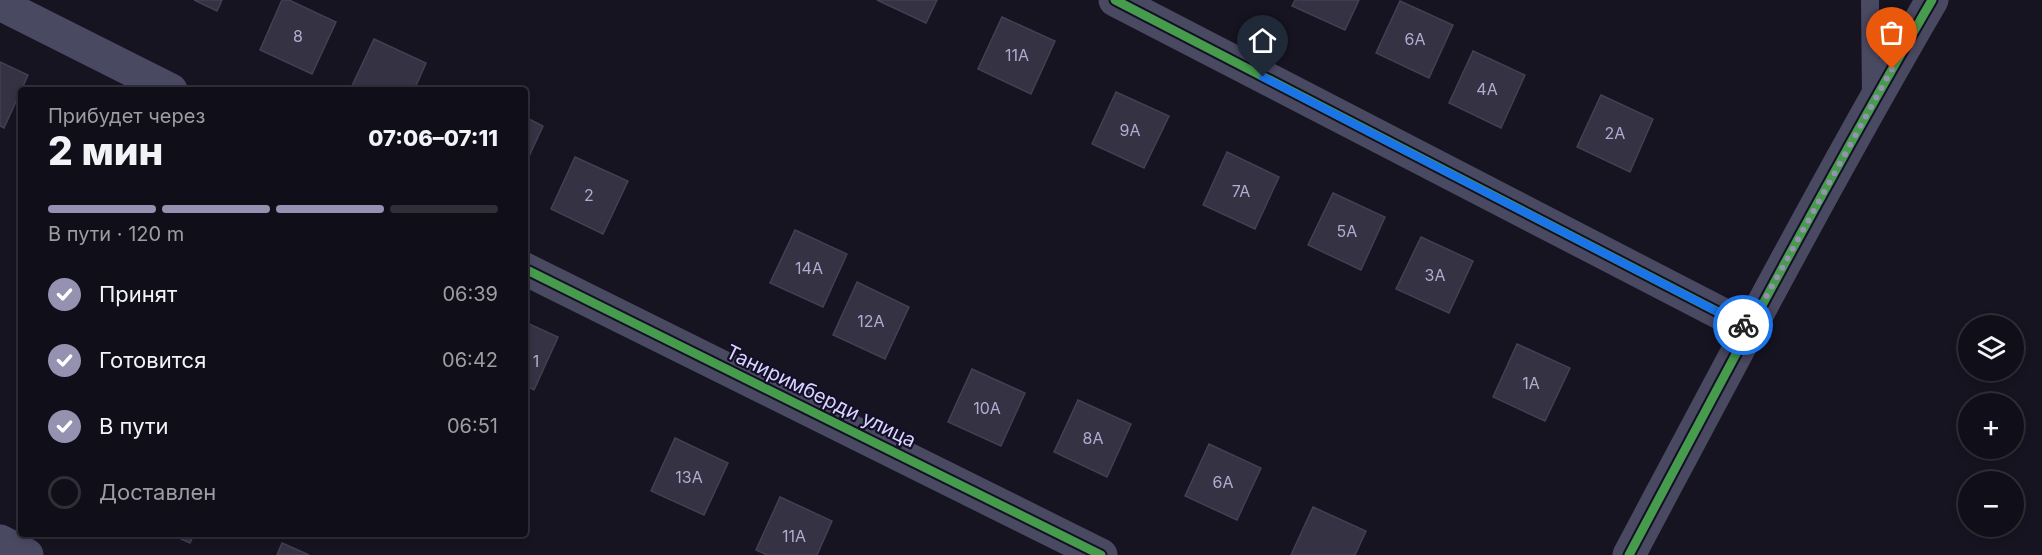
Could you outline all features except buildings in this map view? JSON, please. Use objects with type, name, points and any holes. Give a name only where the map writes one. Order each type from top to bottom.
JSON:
[{"type":"street","points":[[1116,0],[1749,328]]},
{"type":"street","points":[[1629,555],[1749,328],[1932,0]]},
{"type":"street","points":[[0,4],[165,87]]},
{"type":"street","name":"Таниримберди улица","points":[[528,270],[1101,555]]},
{"type":"street","points":[[0,541],[27,555]]},
{"type":"lane","points":[[1870,0],[1872,104]]},
{"type":"cycle path","points":[[1115,0],[1749,328]]},
{"type":"cycle path","points":[[1629,555],[1740,346],[1932,0]]},
{"type":"cycle path","points":[[528,270],[1101,555]]},
{"type":"way so far","points":[[1743,325],[1749,328],[1892,69]]},
{"type":"route","points":[[1263,77],[1743,325]]}]
